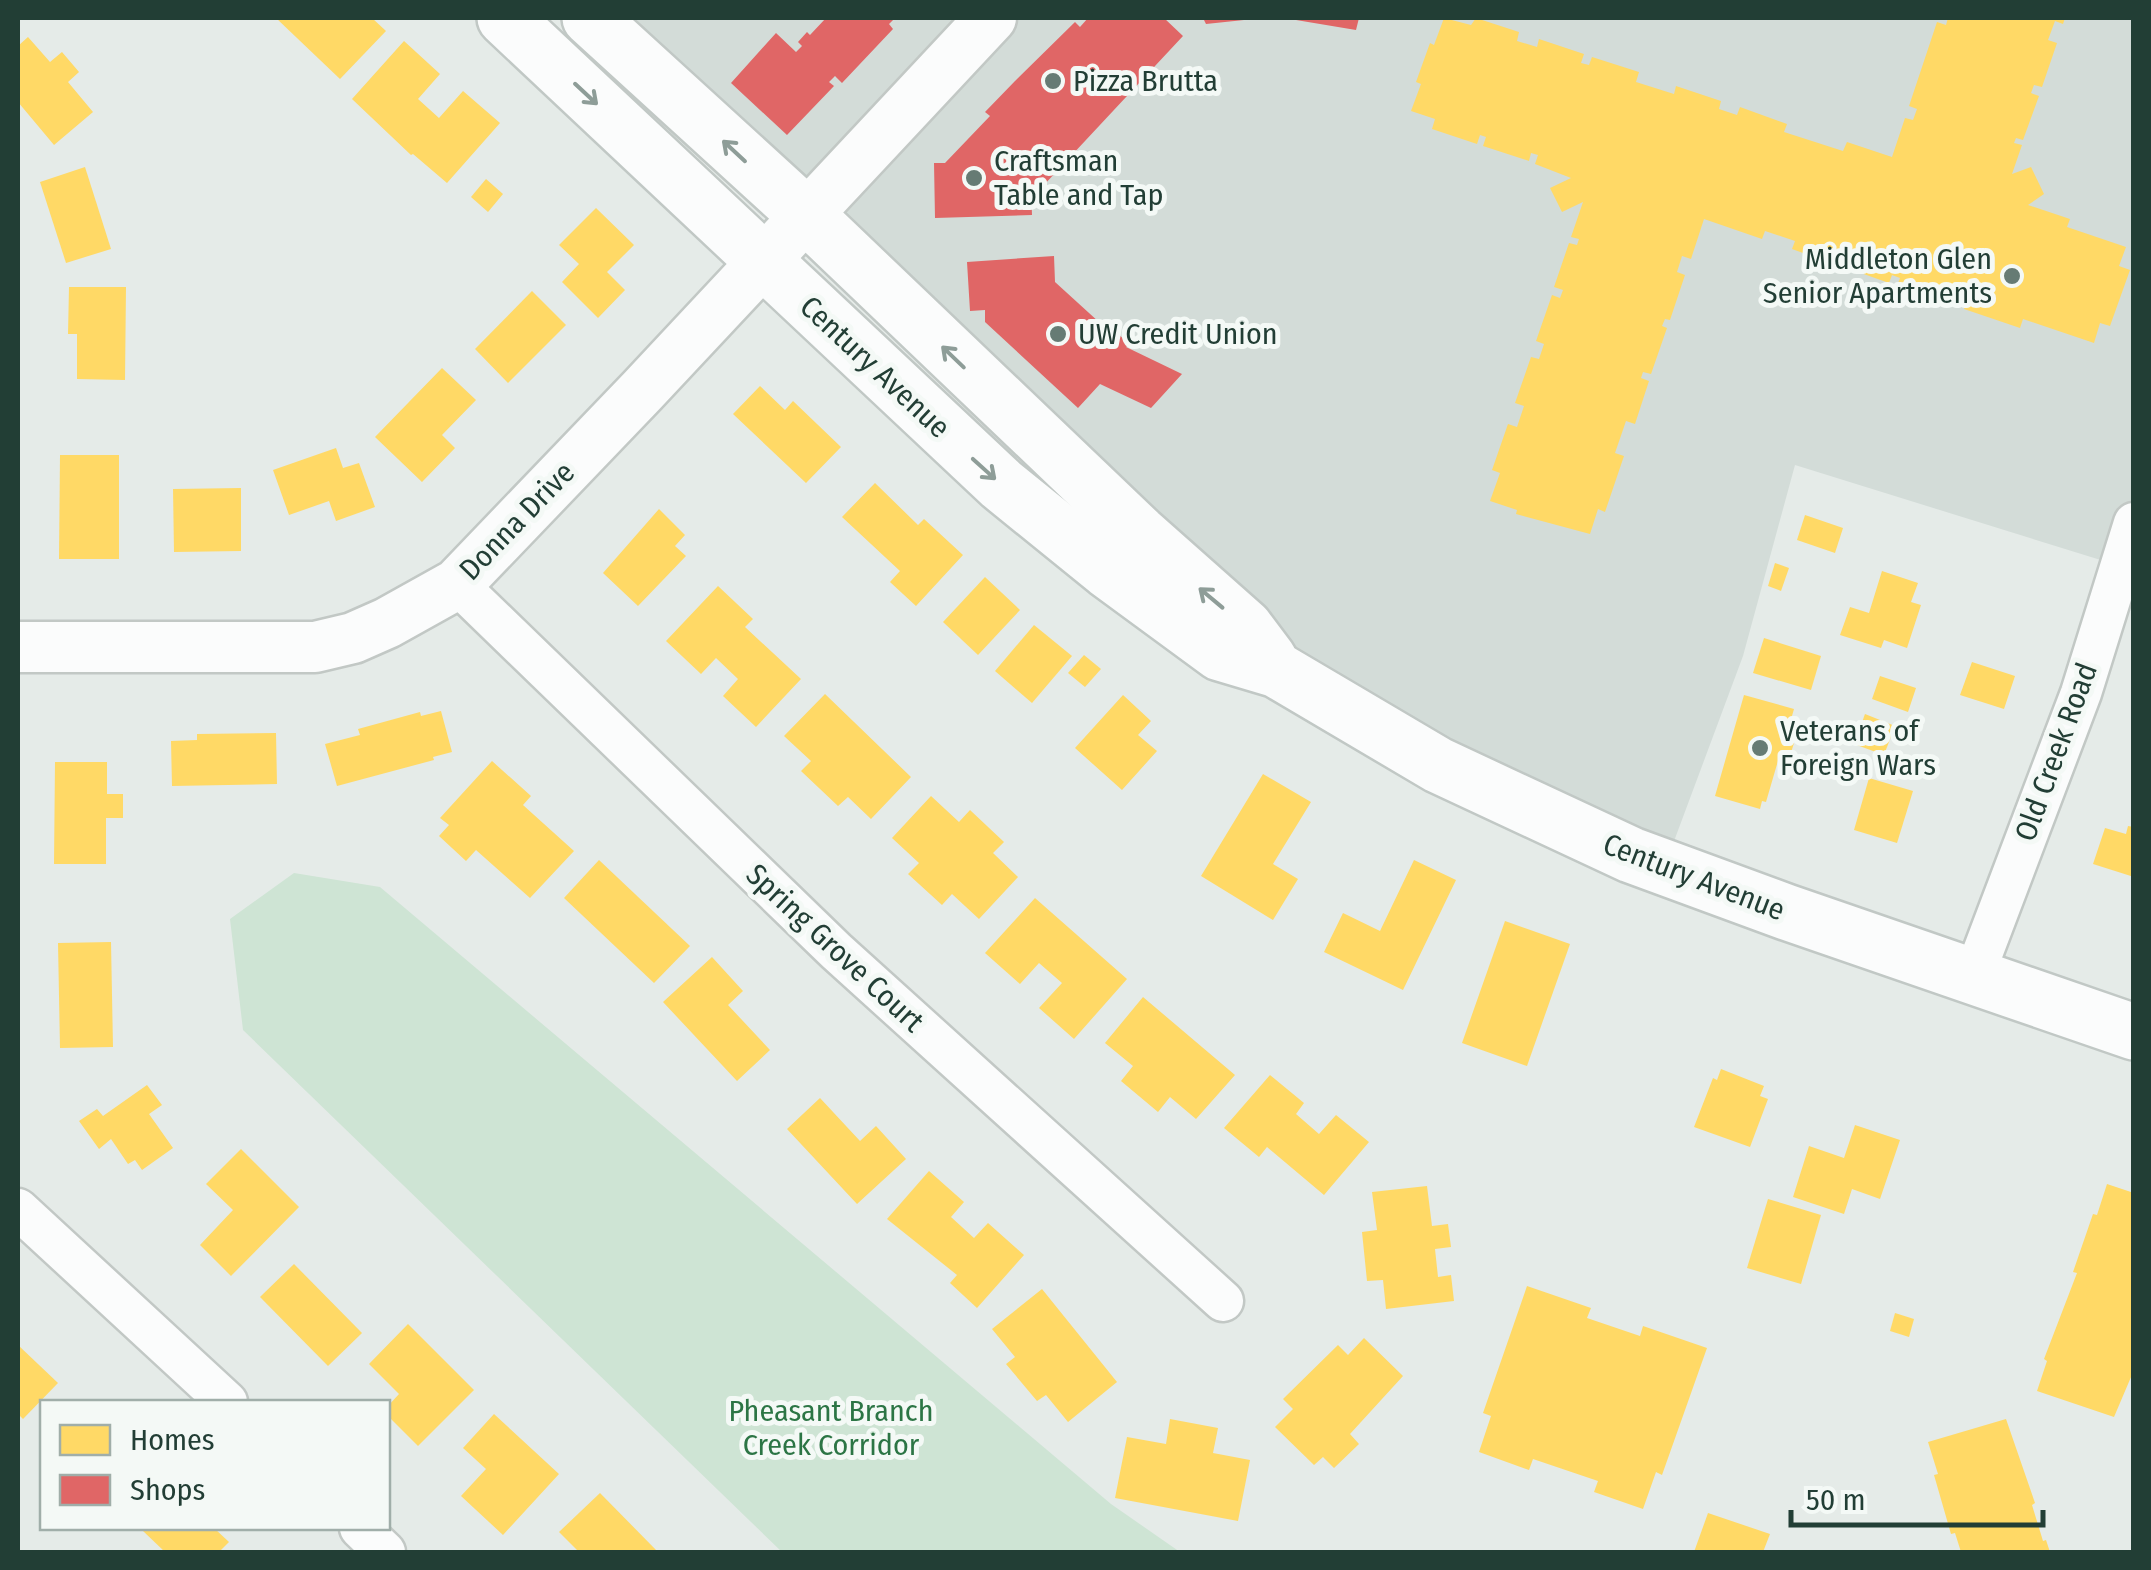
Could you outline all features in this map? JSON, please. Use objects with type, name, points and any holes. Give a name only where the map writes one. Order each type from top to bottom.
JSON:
[{"type":"main road","name":"Century Avenue","points":[[505,18],[921,412],[1051,526],[1220,653],[1277,670],[1438,765],[1664,868],[2134,1032]]},
{"type":"main road","name":"Century Avenue","points":[[590,18],[808,216],[997,400],[1245,627],[1277,670]]},
{"type":"street","name":"Donna Drive","points":[[18,647],[316,647],[387,624],[457,584],[991,18]]},
{"type":"street","name":"Old Creek Road","points":[[1973,978],[2081,693],[2134,524]]},
{"type":"street","name":"Spring Grove Court","points":[[457,584],[836,951],[1223,1302]]},
{"type":"street","points":[[18,1209],[225,1400]]},
{"type":"street","points":[[362,1530],[385,1552]]},
{"type":"shaded area","points":[[590,18],[2133,18],[2134,523],[2120,566],[1795,465],[1743,656],[1664,868],[1375,730]]},
{"type":"green space","name":"Pheasant Branch Creek Corridor","points":[[294,873],[380,887],[1111,1504],[1180,1552],[782,1552],[243,1030],[230,919]]},
{"type":"building: Homes","points":[[276,18],[372,18],[386,31],[340,79]]},
{"type":"building: Homes","name":"Middleton Glen Senior Apartments","points":[[1444,18],[1471,25],[1476,18],[1519,32],[1517,41],[1537,47],[1539,39],[1584,54],[1581,63],[1589,65],[1592,57],[1639,72],[1636,82],[1674,94],[1676,86],[1721,101],[1719,109],[1737,115],[1740,107],[1787,124],[1784,132],[1843,151],[1847,142],[1892,157],[1905,118],[1913,120],[1917,109],[1909,106],[1937,22],[1946,25],[1948,18],[2065,18],[2063,24],[2055,21],[2048,40],[2057,43],[2042,87],[2034,85],[2031,93],[2039,96],[2023,140],[2016,138],[2014,143],[2022,145],[2012,174],[2031,167],[2044,194],[2028,205],[2070,219],[2067,227],[2126,247],[2119,266],[2130,270],[2110,326],[2100,323],[2094,343],[2023,319],[2020,328],[1964,309],[1968,300],[1946,293],[1943,301],[1897,286],[1900,278],[1892,275],[1889,283],[1844,267],[1847,259],[1839,256],[1836,265],[1792,249],[1795,241],[1765,231],[1762,239],[1704,219],[1691,259],[1682,256],[1677,272],[1685,275],[1670,320],[1665,319],[1662,326],[1667,328],[1651,374],[1643,372],[1641,378],[1649,381],[1635,424],[1626,421],[1615,453],[1624,456],[1605,512],[1598,509],[1590,534],[1516,514],[1517,510],[1490,501],[1500,473],[1492,470],[1508,424],[1517,427],[1524,406],[1515,403],[1531,357],[1539,359],[1544,344],[1536,341],[1552,295],[1560,298],[1563,290],[1554,287],[1569,243],[1577,245],[1579,239],[1571,237],[1583,202],[1562,212],[1550,188],[1571,178],[1535,164],[1538,155],[1531,153],[1529,161],[1483,146],[1486,137],[1480,135],[1477,144],[1432,129],[1435,119],[1411,111],[1421,84],[1416,82]]},
{"type":"building: Homes","points":[[28,37],[50,62],[62,52],[79,72],[68,82],[93,112],[54,145],[18,102],[18,46]]},
{"type":"building: Homes","points":[[404,41],[440,74],[418,99],[439,118],[463,91],[500,123],[447,183],[352,99]]},
{"type":"building: Homes","points":[[85,167],[111,249],[66,263],[40,182]]},
{"type":"building: Homes","points":[[486,179],[503,194],[488,212],[471,197]]},
{"type":"building: Homes","points":[[596,208],[634,245],[607,272],[625,290],[598,318],[562,282],[579,264],[559,245]]},
{"type":"building: Homes","points":[[69,287],[126,287],[125,380],[77,379],[77,334],[68,334]]},
{"type":"building: Homes","points":[[532,291],[566,325],[508,383],[475,349]]},
{"type":"building: Homes","points":[[442,368],[476,400],[442,435],[455,448],[422,482],[375,437]]},
{"type":"building: Homes","points":[[760,386],[785,410],[793,401],[841,447],[806,483],[733,414]]},
{"type":"building: Homes","points":[[336,448],[343,468],[359,463],[375,507],[336,521],[329,501],[289,515],[273,470]]},
{"type":"building: Homes","points":[[60,455],[119,455],[119,559],[59,559]]},
{"type":"building: Homes","points":[[875,483],[918,525],[924,519],[963,555],[916,606],[890,582],[900,571],[842,517]]},
{"type":"building: Homes","points":[[241,488],[241,551],[174,552],[173,489]]},
{"type":"building: Homes","points":[[659,509],[685,535],[675,546],[686,556],[638,606],[603,573]]},
{"type":"building: Homes","points":[[1805,515],[1843,528],[1835,553],[1797,540]]},
{"type":"building: Homes","points":[[1775,563],[1789,568],[1781,591],[1768,586]]},
{"type":"building: Homes","points":[[1882,571],[1918,583],[1911,602],[1921,605],[1907,648],[1884,640],[1881,648],[1840,635],[1850,607],[1869,613]]},
{"type":"building: Homes","points":[[985,577],[1020,610],[978,655],[943,622]]},
{"type":"building: Homes","points":[[718,586],[753,619],[745,627],[801,679],[756,727],[723,696],[738,679],[716,658],[701,674],[666,641]]},
{"type":"building: Homes","points":[[1034,625],[1072,656],[1032,703],[995,671]]},
{"type":"building: Homes","points":[[1764,638],[1821,656],[1811,690],[1753,673]]},
{"type":"building: Homes","points":[[1084,655],[1101,669],[1085,687],[1068,673]]},
{"type":"building: Homes","points":[[1972,662],[2015,676],[2004,709],[1960,695]]},
{"type":"building: Homes","points":[[1880,676],[1916,688],[1908,712],[1872,699]]},
{"type":"building: Homes","points":[[825,694],[911,777],[871,819],[848,797],[838,806],[801,771],[811,761],[784,736]]},
{"type":"building: Homes","points":[[1123,695],[1151,721],[1138,735],[1157,751],[1122,790],[1075,748]]},
{"type":"building: Homes","name":"Veterans of Foreign Wars","points":[[1744,695],[1794,709],[1785,740],[1794,743],[1790,756],[1780,754],[1766,802],[1762,801],[1760,809],[1715,796]]},
{"type":"building: Homes","points":[[441,711],[452,752],[337,786],[325,744],[360,735],[358,729],[420,712],[421,716]]},
{"type":"building: Homes","points":[[1865,714],[1895,726],[1884,755],[1854,744]]},
{"type":"building: Homes","points":[[276,733],[277,784],[172,786],[171,741],[197,740],[197,734]]},
{"type":"building: Homes","points":[[492,761],[531,796],[523,805],[574,851],[530,898],[476,850],[466,861],[439,836],[449,825],[440,818]]},
{"type":"building: Homes","points":[[55,762],[107,762],[107,794],[123,794],[123,818],[106,818],[106,864],[54,864]]},
{"type":"building: Homes","points":[[1263,774],[1311,802],[1273,864],[1298,879],[1273,920],[1201,876]]},
{"type":"building: Homes","points":[[1869,778],[1913,791],[1897,843],[1854,830]]},
{"type":"building: Homes","points":[[931,796],[959,822],[970,810],[1004,842],[993,853],[1018,877],[979,919],[952,894],[942,905],[908,874],[919,863],[892,838]]},
{"type":"building: Homes","points":[[2128,826],[2134,827],[2134,877],[2093,864],[2105,828],[2126,834]]},
{"type":"building: Homes","points":[[599,860],[690,946],[654,983],[564,898]]},
{"type":"building: Homes","points":[[1414,860],[1456,880],[1403,990],[1324,952],[1343,913],[1380,931]]},
{"type":"building: Homes","points":[[1035,898],[1127,979],[1074,1039],[1039,1008],[1062,983],[1039,963],[1020,984],[985,953]]},
{"type":"building: Homes","points":[[1505,921],[1570,944],[1527,1066],[1462,1043]]},
{"type":"building: Homes","points":[[111,942],[113,1047],[60,1048],[58,943]]},
{"type":"building: Homes","points":[[712,957],[743,991],[728,1005],[770,1050],[737,1081],[663,1002]]},
{"type":"building: Homes","points":[[1143,997],[1235,1075],[1196,1119],[1170,1097],[1158,1112],[1121,1081],[1133,1066],[1105,1043]]},
{"type":"building: Homes","points":[[1721,1069],[1764,1086],[1760,1096],[1768,1099],[1750,1147],[1694,1127],[1713,1078],[1717,1080]]},
{"type":"building: Homes","points":[[1270,1075],[1304,1103],[1296,1114],[1319,1134],[1336,1115],[1369,1142],[1324,1195],[1267,1147],[1259,1157],[1224,1128]]},
{"type":"building: Homes","points":[[147,1085],[162,1105],[149,1114],[173,1148],[142,1170],[135,1160],[128,1164],[111,1139],[99,1149],[79,1121],[97,1109],[103,1116]]},
{"type":"building: Homes","points":[[820,1098],[860,1141],[876,1126],[906,1159],[857,1204],[787,1129]]},
{"type":"building: Homes","points":[[1855,1125],[1900,1140],[1880,1199],[1852,1189],[1844,1214],[1793,1197],[1809,1146],[1844,1158]]},
{"type":"building: Homes","points":[[241,1149],[299,1207],[231,1276],[200,1245],[233,1210],[206,1184]]},
{"type":"building: Homes","points":[[929,1171],[964,1202],[951,1217],[974,1238],[988,1223],[1024,1255],[977,1308],[950,1283],[957,1275],[887,1219]]},
{"type":"building: Homes","points":[[2107,1184],[2134,1193],[2134,1370],[2114,1417],[2037,1391],[2047,1361],[2044,1359],[2077,1273],[2073,1272]]},
{"type":"building: Homes","points":[[1427,1186],[1432,1226],[1448,1224],[1451,1247],[1435,1249],[1438,1277],[1451,1275],[1454,1301],[1386,1309],[1383,1280],[1367,1281],[1362,1232],[1377,1230],[1372,1192]]},
{"type":"building: Homes","points":[[1768,1199],[1821,1215],[1801,1284],[1747,1268]]},
{"type":"building: Homes","points":[[294,1264],[362,1333],[328,1366],[260,1297]]},
{"type":"building: Homes","points":[[1527,1286],[1591,1308],[1587,1318],[1640,1336],[1643,1326],[1707,1348],[1662,1475],[1656,1472],[1643,1509],[1594,1492],[1598,1481],[1533,1459],[1529,1470],[1479,1452],[1491,1416],[1483,1413]]},
{"type":"building: Homes","points":[[1042,1289],[1117,1382],[1068,1422],[1046,1395],[1037,1401],[1006,1364],[1015,1357],[992,1329]]},
{"type":"building: Homes","points":[[1895,1313],[1914,1319],[1909,1337],[1890,1331]]},
{"type":"building: Homes","points":[[408,1324],[474,1390],[418,1446],[390,1418],[390,1404],[399,1394],[369,1364]]},
{"type":"building: Homes","points":[[1364,1338],[1403,1376],[1350,1434],[1359,1444],[1334,1468],[1323,1457],[1314,1465],[1275,1427],[1293,1409],[1283,1399],[1338,1345],[1348,1355]]},
{"type":"building: Homes","points":[[18,1345],[58,1383],[23,1419],[18,1414]]},
{"type":"building: Homes","points":[[494,1414],[559,1474],[503,1535],[461,1496],[486,1469],[463,1448]]},
{"type":"building: Homes","points":[[1170,1419],[1218,1428],[1213,1453],[1250,1460],[1238,1521],[1115,1498],[1127,1437],[1166,1444]]},
{"type":"building: Homes","points":[[2006,1419],[2035,1503],[2032,1505],[2043,1541],[2046,1540],[2050,1552],[1961,1552],[1955,1533],[1951,1534],[1928,1442]]},
{"type":"building: Homes","points":[[600,1493],[658,1552],[579,1552],[559,1532]]},
{"type":"building: Homes","points":[[1708,1513],[1770,1534],[1763,1552],[1694,1552]]},
{"type":"building: Homes","points":[[216,1530],[229,1542],[219,1552],[165,1552],[143,1531]]},
{"type":"building: Shops","points":[[826,18],[895,18],[889,24],[893,29],[842,83],[835,76],[829,82],[834,86],[787,135],[731,83],[776,33],[796,52],[802,46],[798,42]]},
{"type":"building: Shops","points":[[1088,18],[1164,18],[1183,36],[1043,186],[1031,186],[1032,215],[935,218],[934,163],[945,163],[990,116],[985,112],[1015,81],[1075,22],[1080,27]]},
{"type":"building: Shops","points":[[1203,18],[1244,18],[1244,20],[1206,24]]},
{"type":"building: Shops","points":[[1284,18],[1359,18],[1356,30]]},
{"type":"building: Shops","name":"UW Credit Union","points":[[1054,256],[1055,282],[1100,323],[1103,320],[1129,344],[1126,347],[1182,374],[1151,408],[1100,384],[1078,408],[985,322],[985,310],[970,311],[967,262]]},
{"type":"place","name":"Pizza Brutta","points":[[1053,81]]},
{"type":"place","name":"Craftsman Table and Tap","points":[[974,178]]},
{"type":"place","name":"Middleton Glen Senior Apartments","points":[[2012,276]]},
{"type":"place","name":"UW Credit Union","points":[[1058,334]]},
{"type":"place","name":"Veterans of Foreign Wars","points":[[1760,748]]}]
